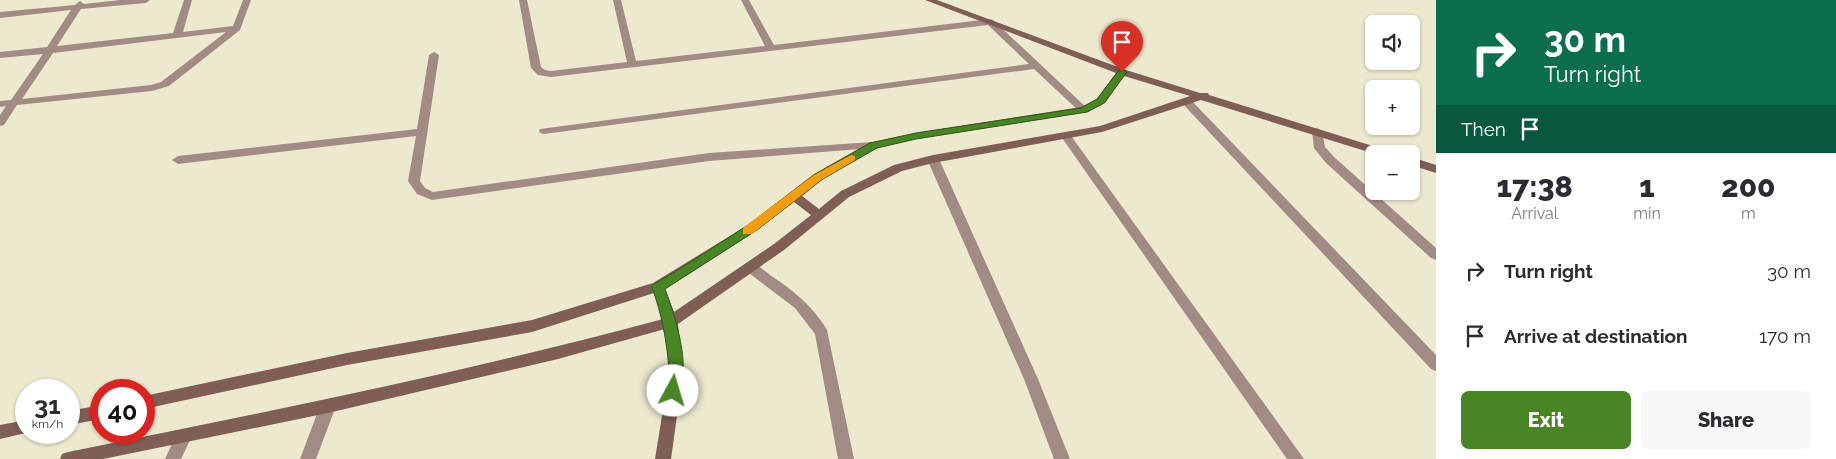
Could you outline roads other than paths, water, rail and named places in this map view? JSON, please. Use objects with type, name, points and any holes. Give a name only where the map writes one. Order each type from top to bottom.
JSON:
[{"type":"street","points":[[0,15],[80,4],[146,0]]},
{"type":"street","points":[[176,35],[188,0]]},
{"type":"street","points":[[0,104],[152,88],[165,84],[237,28],[248,0]]},
{"type":"street","points":[[523,0],[536,68],[542,73],[990,22]]},
{"type":"street","points":[[616,0],[632,64]]},
{"type":"street","points":[[746,0],[770,47]]},
{"type":"street","points":[[928,0],[1122,72],[1204,95],[1365,147]]},
{"type":"street","points":[[0,122],[80,4]]},
{"type":"street","points":[[990,22],[1034,66],[1084,110]]},
{"type":"street","points":[[0,55],[237,28]]},
{"type":"street","points":[[434,55],[414,181],[421,191],[432,196],[709,157],[873,145],[916,136],[1084,110],[1101,101],[1122,72]]},
{"type":"street","points":[[544,131],[1034,66]]},
{"type":"street","points":[[68,459],[328,406],[558,353],[670,322],[750,268],[845,194],[898,168],[933,159],[1102,129],[1204,95]]},
{"type":"street","points":[[1186,100],[1436,365]]},
{"type":"street","points":[[1317,131],[1320,148],[1330,160],[1436,255]]},
{"type":"street","points":[[178,160],[422,132]]},
{"type":"street","points":[[1066,135],[1296,459]]},
{"type":"street","points":[[155,401],[347,359],[532,326],[658,287],[680,275],[752,228],[818,178],[873,145]]},
{"type":"street","points":[[933,159],[1031,379],[1062,459]]},
{"type":"street","points":[[1420,164],[1436,169]]},
{"type":"street","points":[[794,196],[819,216]]},
{"type":"street","points":[[750,268],[801,303],[815,318],[822,334],[846,459]]},
{"type":"street","points":[[658,287],[670,322],[676,372],[663,459]]},
{"type":"street","points":[[308,459],[328,406]]},
{"type":"street","points":[[0,432],[15,429]]},
{"type":"street","points":[[173,459],[184,436]]}]
